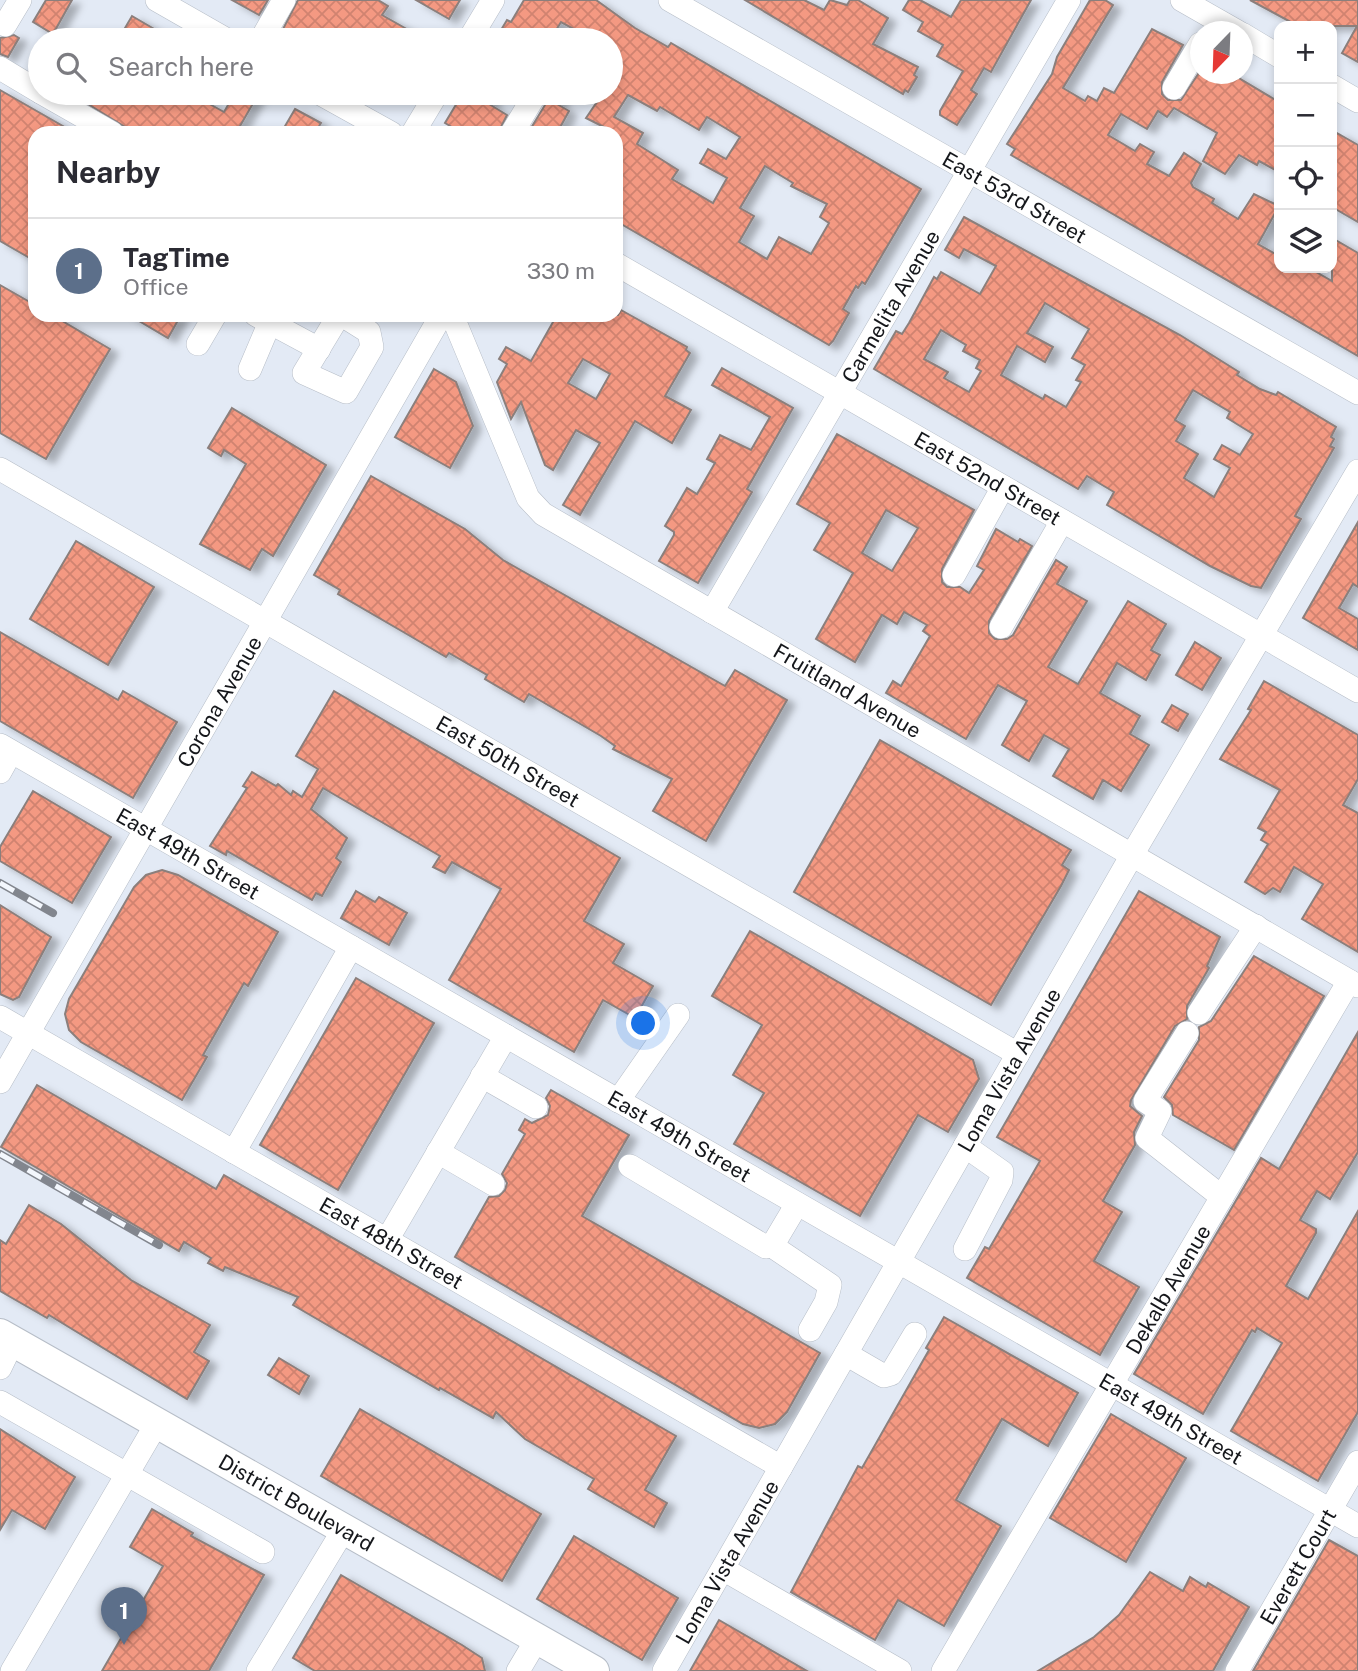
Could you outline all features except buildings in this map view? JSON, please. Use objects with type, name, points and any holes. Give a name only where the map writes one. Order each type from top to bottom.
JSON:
[{"type":"main road","name":"District Boulevard","points":[[4,1348],[157,1423],[594,1671]]},
{"type":"street","points":[[5,25],[20,0]]},
{"type":"street","points":[[268,28],[284,0]]},
{"type":"street","points":[[476,28],[493,0]]},
{"type":"street","name":"East 53rd Street","points":[[670,0],[1358,393]]},
{"type":"street","name":"Carmelita Avenue","points":[[712,612],[1069,0]]},
{"type":"street","points":[[1182,0],[1207,21]]},
{"type":"street","points":[[171,4],[208,28]]},
{"type":"street","points":[[1253,41],[1274,53]]},
{"type":"street","points":[[1174,88],[1190,61]]},
{"type":"street","points":[[0,68],[28,84]]},
{"type":"street","points":[[1337,89],[1358,101]]},
{"type":"street","points":[[64,105],[100,126]]},
{"type":"street","points":[[341,105],[378,126]]},
{"type":"street","points":[[418,126],[431,105]]},
{"type":"street","points":[[516,126],[529,105]]},
{"type":"street","name":"East 52nd Street","points":[[623,268],[1358,691]]},
{"type":"street","points":[[198,344],[211,322]]},
{"type":"street","points":[[250,369],[277,322]]},
{"type":"street","points":[[279,322],[318,349]]},
{"type":"street","points":[[335,322],[304,373],[346,392],[372,346],[369,332],[352,322]]},
{"type":"street","name":"Corona Avenue","points":[[0,1082],[265,621],[443,322]]},
{"type":"street","name":"Fruitland Avenue","points":[[444,322],[534,507],[1354,983]]},
{"type":"street","name":"East 50th Street","points":[[0,469],[1018,1054]]},
{"type":"street","name":"Loma Vista Avenue","points":[[664,1671],[1132,855],[1358,471]]},
{"type":"street","points":[[954,575],[1003,487]]},
{"type":"street","points":[[1001,627],[1062,521]]},
{"type":"street","name":"East 49th Street","points":[[4,756],[146,829],[1358,1526]]},
{"type":"street","points":[[1199,1013],[1256,926]]},
{"type":"street","points":[[234,1152],[351,947]]},
{"type":"street","name":"Dekalb Avenue","points":[[943,1671],[1222,1197],[1354,983]]},
{"type":"street","points":[[618,1101],[678,1015]]},
{"type":"street","name":"East 48th Street","points":[[0,1017],[781,1466]]},
{"type":"street","points":[[1187,1033],[1145,1101],[1160,1111],[1147,1138],[1222,1197]]},
{"type":"street","points":[[387,1240],[506,1036]]},
{"type":"street","points":[[482,1076],[536,1107]]},
{"type":"street","points":[[965,1146],[1002,1172],[1001,1181],[965,1249]]},
{"type":"street","points":[[438,1152],[493,1184]]},
{"type":"street","points":[[630,1166],[766,1247],[772,1246],[830,1285],[826,1302],[810,1330]]},
{"type":"street","points":[[772,1246],[797,1204]]},
{"type":"street","points":[[846,1354],[884,1376],[891,1374],[915,1334]]},
{"type":"street","points":[[0,1402],[263,1552]]},
{"type":"street","points":[[12,1671],[157,1423]]},
{"type":"street","name":"Everett Court","points":[[1237,1671],[1358,1462]]},
{"type":"street","points":[[258,1671],[344,1529]]},
{"type":"street","points":[[723,1569],[900,1671]]},
{"type":"street","points":[[518,1671],[537,1639]]},
{"type":"railway","points":[[0,883],[53,913]]},
{"type":"railway","points":[[0,1154],[159,1245]]},
{"type":"place","name":"TagTime","points":[[124,1645]]}]
